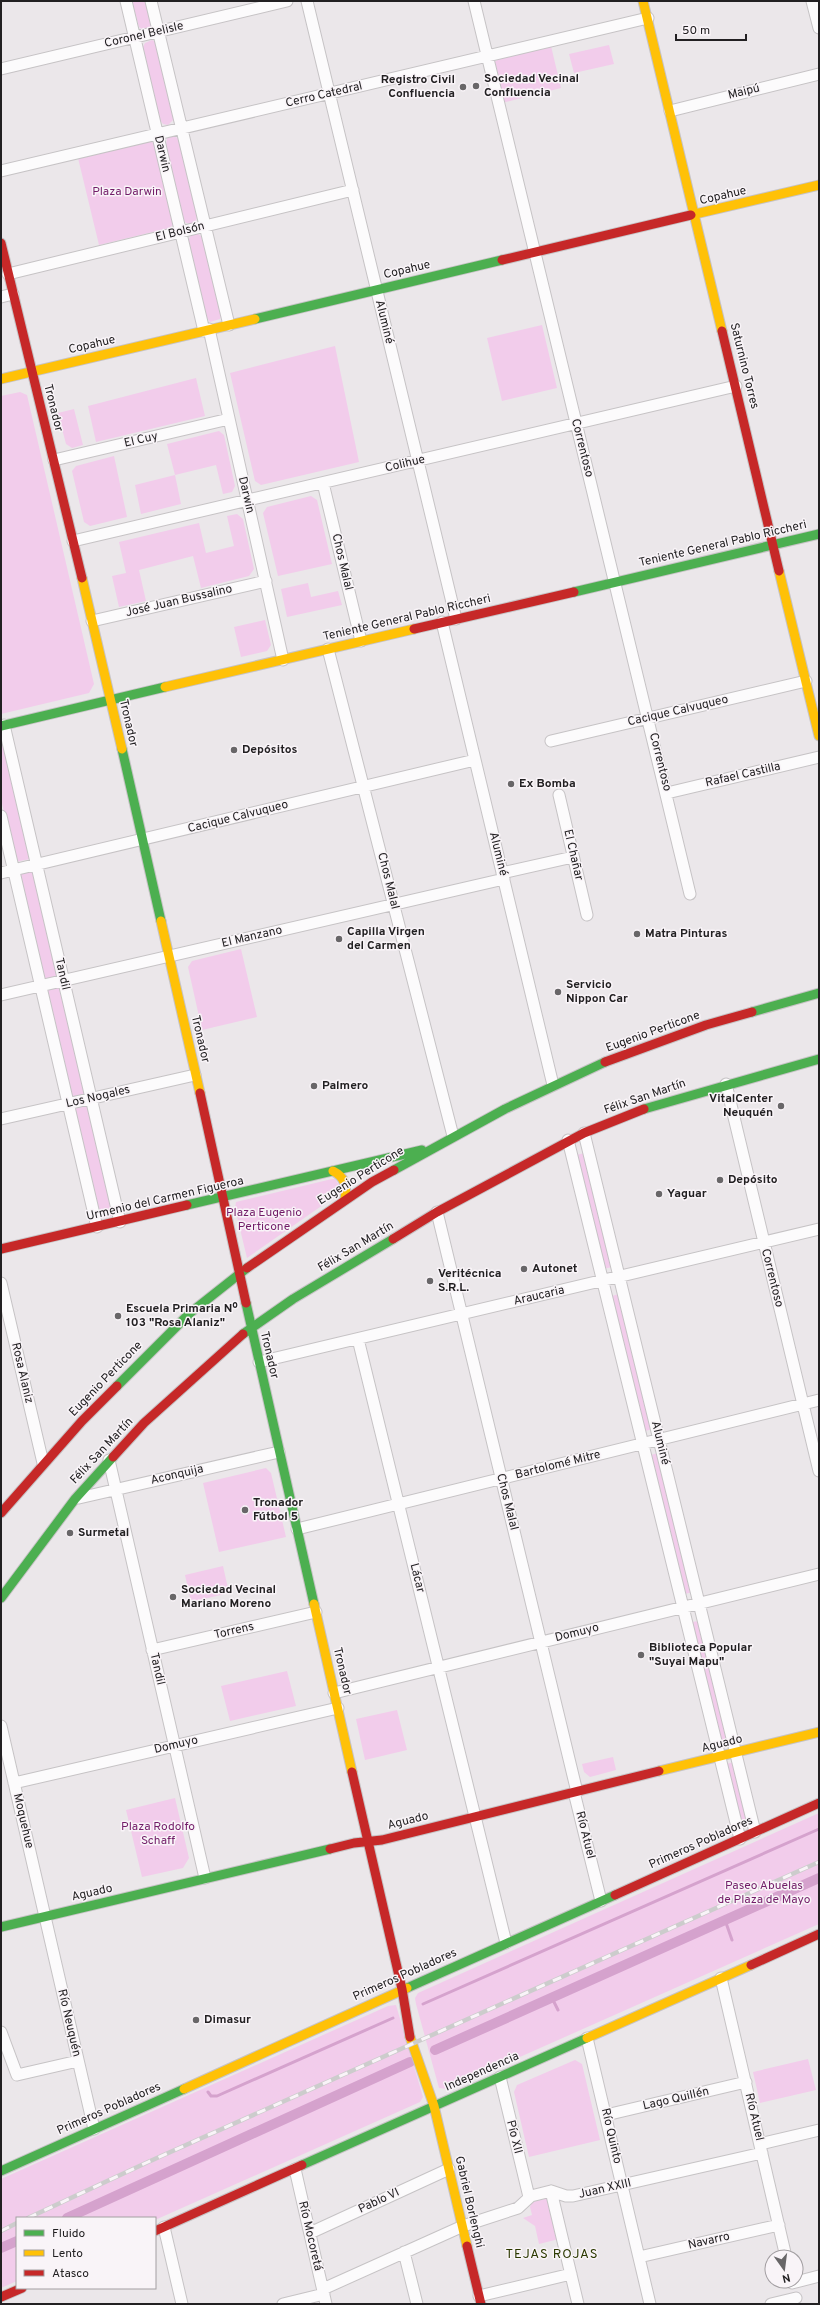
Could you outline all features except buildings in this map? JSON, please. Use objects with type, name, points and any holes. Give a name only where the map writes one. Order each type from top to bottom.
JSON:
[{"type":"main road","name":"Saturnino Torres","points":[[643,1],[806,681],[816,706],[819,736]]},
{"type":"main road","name":"Copahue","points":[[1,379],[819,185]]},
{"type":"main road","name":"Tronador","points":[[1,243],[111,700],[196,1074],[251,1328],[368,1841]]},
{"type":"main road","name":"Teniente General Pablo Riccheri","points":[[2,726],[819,534]]},
{"type":"main road","name":"Eugenio Perticone","points":[[1,1513],[43,1463],[96,1406],[164,1337],[240,1272],[345,1199],[431,1148],[554,1085],[601,1063],[672,1036],[741,1014],[819,993]]},
{"type":"main road","name":"Félix San Martín","points":[[1,1598],[74,1499],[109,1460],[177,1391],[251,1328],[312,1287],[436,1212],[568,1140],[653,1105],[819,1059]]},
{"type":"main road","name":"Urmenio del Carmen Figueroa","points":[[1,1249],[97,1228],[431,1148]]},
{"type":"main road","points":[[333,1171],[341,1175],[345,1182],[345,1199]]},
{"type":"main road","name":"Aguado","points":[[1,1927],[354,1843],[476,1817],[819,1732]]},
{"type":"main road","name":"Primeros Pobladores","points":[[1,2171],[402,1989],[819,1803]]},
{"type":"main road","name":"Gabriel Borlenghi","points":[[368,1841],[402,1989],[403,2006],[424,2083],[434,2106]]},
{"type":"main road","name":"Independencia","points":[[159,2229],[819,1934]]},
{"type":"main road","name":"Gabriel Borlenghi","points":[[402,1989],[410,2001],[432,2080],[434,2106],[480,2300]]},
{"type":"main road","points":[[1,2297],[20,2289]]},
{"type":"street","name":"Darwin","points":[[126,1],[181,232],[229,419],[283,660]]},
{"type":"street","points":[[151,1],[229,325]]},
{"type":"street","name":"Coronel Belisle","points":[[1,69],[287,1]]},
{"type":"street","name":"Aluminé","points":[[307,1],[456,619]]},
{"type":"street","name":"Correntoso","points":[[474,1],[649,718],[690,894]]},
{"type":"street","points":[[812,1],[819,28]]},
{"type":"street","name":"Cerro Catedral","points":[[1,171],[648,18]]},
{"type":"street","name":"Maipú","points":[[670,111],[819,74]]},
{"type":"street","name":"El Bolsón","points":[[8,274],[353,190]]},
{"type":"street","points":[[1,297],[13,294]]},
{"type":"street","name":"Colihue","points":[[73,541],[736,386]]},
{"type":"street","name":"El Cuy","points":[[54,460],[229,419]]},
{"type":"street","name":"Chos Malal","points":[[323,483],[361,641]]},
{"type":"street","name":"José Juan Bussalino","points":[[92,622],[266,581]]},
{"type":"street","name":"Aluminé","points":[[442,622],[554,1085]]},
{"type":"street","name":"Chos Malal","points":[[328,649],[454,1136]]},
{"type":"street","name":"Cacique Calvuqueo","points":[[551,741],[806,681]]},
{"type":"street","name":"Tandil","points":[[2,726],[64,981],[120,1222]]},
{"type":"street","name":"Rafael Castilla","points":[[667,793],[819,757]]},
{"type":"street","name":"Cacique Calvuqueo","points":[[1,873],[475,760]]},
{"type":"street","name":"El Chañar","points":[[559,795],[587,915]]},
{"type":"street","name":"Tandil","points":[[1,816],[97,1228]]},
{"type":"street","name":"El Manzano","points":[[1,995],[394,905],[573,857]]},
{"type":"street","name":"Los Nogales","points":[[1,1119],[196,1074]]},
{"type":"street","name":"Correntoso","points":[[726,1084],[819,1471]]},
{"type":"street","name":"Aluminé","points":[[584,1133],[755,1832]]},
{"type":"street","name":"Aluminé","points":[[568,1140],[740,1839]]},
{"type":"street","name":"Chos Malal","points":[[436,1212],[462,1314],[576,1792]]},
{"type":"street","name":"Araucaria","points":[[259,1362],[819,1229]]},
{"type":"street","name":"Rosa Alaniz","points":[[1,1283],[43,1463]]},
{"type":"street","name":"Lácar","points":[[358,1339],[476,1817]]},
{"type":"street","name":"Bartolomé Mitre","points":[[297,1529],[819,1400]]},
{"type":"street","name":"Aconquija","points":[[74,1499],[279,1452]]},
{"type":"street","name":"Tandil","points":[[109,1460],[205,1878]]},
{"type":"street","name":"Domuyo","points":[[334,1693],[819,1574]]},
{"type":"street","name":"Torrens","points":[[152,1650],[316,1612]]},
{"type":"street","name":"Domuyo","points":[[14,1783],[338,1708]]},
{"type":"street","name":"Moquehue","points":[[1,1726],[45,1916]]},
{"type":"street","name":"Río Atuel","points":[[576,1792],[601,1901]]},
{"type":"street","points":[[476,1817],[506,1943]]},
{"type":"street","name":"Río Neuquén","points":[[45,1916],[94,2129]]},
{"type":"street","name":"Río Atuel","points":[[721,1978],[784,2249]]},
{"type":"street","points":[[1,2032],[17,2075],[78,2060]]},
{"type":"street","name":"Río Quinto","points":[[587,2038],[650,2304]]},
{"type":"street","name":"Pío XII","points":[[500,2077],[529,2197]]},
{"type":"street","name":"Lago Quillén","points":[[606,2115],[746,2082]]},
{"type":"street","name":"Juan XXIII","points":[[283,2304],[324,2296],[404,2252],[463,2226],[518,2208],[529,2197],[551,2191],[570,2196],[622,2185],[761,2148],[819,2130]]},
{"type":"street","name":"Río Mocoretá","points":[[295,2169],[324,2296]]},
{"type":"street","name":"Pablo VI","points":[[310,2233],[449,2169]]},
{"type":"street","points":[[551,2191],[578,2304]]},
{"type":"street","name":"Navarro","points":[[639,2257],[779,2225]]},
{"type":"street","points":[[159,2229],[182,2304]]},
{"type":"street","points":[[404,2252],[417,2304]]},
{"type":"street","points":[[480,2300],[571,2274]]},
{"type":"street","points":[[804,2279],[819,2276]]},
{"type":"street","points":[[771,2304],[797,2301],[794,2289]]},
{"type":"green space","points":[[132,1],[147,1],[152,24],[150,28],[143,30],[139,27]]},
{"type":"green space","points":[[152,40],[156,42],[174,119],[168,125],[163,124],[160,120],[143,47],[145,43]]},
{"type":"green space","points":[[609,45],[614,64],[574,73],[569,54]]},
{"type":"green space","points":[[551,46],[561,88],[502,103],[494,62],[499,59]]},
{"type":"green space","points":[[172,136],[178,138],[197,216],[196,221],[191,224],[186,223],[183,219],[166,145],[167,138]]},
{"type":"green space","name":"Plaza Darwin","points":[[150,141],[155,144],[173,225],[169,228],[99,245],[78,158]]},
{"type":"green space","points":[[197,233],[202,237],[221,315],[220,319],[210,322],[207,318],[188,240],[192,234]]},
{"type":"green space","points":[[542,325],[557,388],[502,401],[487,338]]},
{"type":"green space","points":[[335,346],[359,462],[261,485],[255,481],[230,373]]},
{"type":"green space","points":[[196,378],[205,416],[96,442],[88,406]]},
{"type":"green space","points":[[20,392],[27,395],[94,684],[89,693],[1,714],[1,396]]},
{"type":"green space","points":[[74,409],[83,445],[72,448],[66,444],[58,413]]},
{"type":"green space","points":[[219,431],[224,435],[235,486],[232,492],[223,494],[216,465],[175,475],[167,444]]},
{"type":"green space","points":[[114,456],[127,517],[90,526],[84,522],[72,471],[76,466]]},
{"type":"green space","points":[[175,475],[181,504],[141,514],[135,485]]},
{"type":"green space","points":[[311,496],[317,500],[332,564],[278,576],[263,513],[267,507]]},
{"type":"green space","points":[[237,514],[243,519],[254,569],[249,576],[201,588],[193,556],[139,570],[146,601],[119,607],[112,576],[126,573],[119,542],[199,523],[206,553],[234,546],[227,516]]},
{"type":"green space","points":[[308,583],[311,597],[338,591],[342,605],[287,617],[281,589]]},
{"type":"green space","points":[[265,620],[271,645],[267,651],[241,657],[234,627]]},
{"type":"green space","points":[[3,736],[30,859],[15,862],[1,799],[1,737]]},
{"type":"green space","points":[[33,871],[58,977],[43,981],[18,874]]},
{"type":"green space","points":[[241,949],[257,1017],[202,1030],[188,967],[192,961]]},
{"type":"green space","points":[[60,987],[85,1094],[71,1097],[46,990]]},
{"type":"green space","points":[[88,1106],[114,1215],[99,1219],[73,1109]]},
{"type":"green space","points":[[585,1153],[612,1267],[603,1269],[576,1155]]},
{"type":"green space","name":"Plaza Eugenio Perticone","points":[[335,1179],[343,1191],[247,1258],[235,1208],[236,1202]]},
{"type":"green space","points":[[619,1294],[653,1429],[645,1431],[612,1296]]},
{"type":"green space","points":[[658,1453],[693,1592],[685,1594],[651,1455]]},
{"type":"green space","name":"Tronador Fútbol 5","points":[[266,1468],[271,1473],[286,1537],[219,1552],[203,1483]]},
{"type":"green space","points":[[223,1566],[229,1593],[191,1602],[185,1575]]},
{"type":"green space","points":[[699,1621],[728,1741],[722,1743],[692,1622]]},
{"type":"green space","points":[[287,1671],[296,1706],[230,1721],[221,1686]]},
{"type":"green space","points":[[397,1710],[407,1750],[365,1760],[356,1719]]},
{"type":"green space","points":[[613,1757],[616,1770],[590,1777],[584,1772],[582,1764]]},
{"type":"green space","points":[[734,1762],[748,1823],[741,1824],[726,1764]]},
{"type":"green space","name":"Plaza Rodolfo Schaff","points":[[175,1798],[189,1858],[183,1868],[142,1877],[126,1810]]},
{"type":"green space","name":"Paseo Abuelas de Plaza de Mayo","points":[[819,1813],[819,1924],[448,2089],[439,2088],[416,2004],[415,1998],[418,1993]]},
{"type":"green space","points":[[396,2005],[423,2097],[420,2102],[156,2220],[156,2217],[16,2217],[16,2281],[1,2288],[1,2179],[388,2006]]},
{"type":"green space","points":[[808,2059],[816,2090],[760,2103],[753,2072]]},
{"type":"green space","points":[[575,2060],[582,2064],[600,2140],[529,2157],[514,2092],[517,2085]]},
{"type":"green space","points":[[548,2199],[559,2239],[539,2244],[535,2226],[523,2218],[532,2215],[530,2207],[532,2202]]},
{"type":"waterway","points":[[423,2004],[819,1829]]},
{"type":"waterway","points":[[435,2050],[819,1878]]},
{"type":"waterway","points":[[725,1920],[732,1940]]},
{"type":"waterway","points":[[552,1998],[558,2010]]},
{"type":"waterway","points":[[208,2092],[211,2096],[217,2096],[393,2018]]},
{"type":"waterway","points":[[69,2217],[410,2062]]},
{"type":"waterway","points":[[1,2248],[16,2241]]},
{"type":"railway","points":[[30,2217],[148,2162],[819,1862]]},
{"type":"railway","points":[[1,2231],[16,2224]]},
{"type":"traffic: fast","points":[[255,319],[502,260]]},
{"type":"traffic: fast","points":[[574,592],[819,534]]},
{"type":"traffic: fast","points":[[1,726],[165,687]]},
{"type":"traffic: fast","points":[[122,749],[161,921]]},
{"type":"traffic: fast","points":[[752,1012],[819,993]]},
{"type":"traffic: fast","points":[[644,1109],[819,1059]]},
{"type":"traffic: fast","points":[[394,1170],[505,1109],[605,1062]]},
{"type":"traffic: fast","points":[[187,1205],[422,1150]]},
{"type":"traffic: fast","points":[[243,1334],[293,1299],[393,1239]]},
{"type":"traffic: fast","points":[[117,1386],[190,1313],[247,1268]]},
{"type":"traffic: fast","points":[[246,1303],[314,1604]]},
{"type":"traffic: fast","points":[[1,1598],[75,1499],[113,1457]]},
{"type":"traffic: fast","points":[[1,1927],[330,1849]]},
{"type":"traffic: fast","points":[[407,1988],[615,1895]]},
{"type":"traffic: fast","points":[[302,2165],[587,2038]]},
{"type":"traffic: fast","points":[[1,2171],[184,2089]]},
{"type":"traffic: slow","points":[[643,1],[722,331]]},
{"type":"traffic: slow","points":[[691,215],[819,185]]},
{"type":"traffic: slow","points":[[1,379],[255,319]]},
{"type":"traffic: slow","points":[[779,571],[819,736]]},
{"type":"traffic: slow","points":[[82,578],[122,749]]},
{"type":"traffic: slow","points":[[165,687],[414,629]]},
{"type":"traffic: slow","points":[[161,921],[200,1093]]},
{"type":"traffic: slow","points":[[333,1171],[343,1179],[346,1190],[345,1199]]},
{"type":"traffic: slow","points":[[314,1604],[352,1772]]},
{"type":"traffic: slow","points":[[659,1771],[819,1732]]},
{"type":"traffic: slow","points":[[587,2038],[751,1965]]},
{"type":"traffic: slow","points":[[184,2089],[407,1988]]},
{"type":"traffic: slow","points":[[410,2037],[434,2106],[467,2246]]},
{"type":"traffic: jam","points":[[502,260],[691,215]]},
{"type":"traffic: jam","points":[[1,243],[82,578]]},
{"type":"traffic: jam","points":[[722,331],[779,571]]},
{"type":"traffic: jam","points":[[414,629],[574,592]]},
{"type":"traffic: jam","points":[[605,1062],[706,1025],[752,1012]]},
{"type":"traffic: jam","points":[[200,1093],[246,1303]]},
{"type":"traffic: jam","points":[[393,1239],[437,1212],[584,1133],[644,1109]]},
{"type":"traffic: jam","points":[[247,1268],[372,1182],[394,1170]]},
{"type":"traffic: jam","points":[[1,1249],[187,1205]]},
{"type":"traffic: jam","points":[[113,1457],[144,1423],[243,1334]]},
{"type":"traffic: jam","points":[[1,1513],[82,1421],[117,1386]]},
{"type":"traffic: jam","points":[[330,1849],[354,1843],[382,1840],[659,1771]]},
{"type":"traffic: jam","points":[[352,1772],[402,1989],[410,2037]]},
{"type":"traffic: jam","points":[[615,1895],[819,1803]]},
{"type":"traffic: jam","points":[[751,1965],[819,1934]]},
{"type":"traffic: jam","points":[[156,2231],[302,2165]]},
{"type":"traffic: jam","points":[[467,2246],[481,2304]]},
{"type":"traffic: jam","points":[[1,2297],[20,2289]]},
{"type":"place","name":"Sociedad Vecinal Confluencia","points":[[476,86]]},
{"type":"place","name":"Registro Civil Confluencia","points":[[463,87]]},
{"type":"place","name":"Depósitos","points":[[234,750]]},
{"type":"place","name":"Ex Bomba","points":[[511,784]]},
{"type":"place","name":"Matra Pinturas","points":[[637,934]]},
{"type":"place","name":"Capilla Virgen del Carmen","points":[[339,939]]},
{"type":"place","name":"Servicio Nippon Car","points":[[558,992]]},
{"type":"place","name":"Palmero","points":[[314,1086]]},
{"type":"place","name":"VitalCenter Neuquén","points":[[781,1106]]},
{"type":"place","name":"Depósito","points":[[720,1180]]},
{"type":"place","name":"Yaguar","points":[[659,1194]]},
{"type":"place","name":"Autonet","points":[[524,1269]]},
{"type":"place","name":"Veritécnica S.R.L.","points":[[430,1281]]},
{"type":"place","name":"Escuela Primaria Nº 103 \"Rosa Alaniz\"","points":[[118,1316]]},
{"type":"place","name":"Tronador Fútbol 5","points":[[245,1510]]},
{"type":"place","name":"Surmetal","points":[[70,1533]]},
{"type":"place","name":"Sociedad Vecinal Mariano Moreno","points":[[173,1597]]},
{"type":"place","name":"Biblioteca Popular \"Suyai Mapu\"","points":[[641,1655]]},
{"type":"place","name":"Dimasur","points":[[196,2020]]},
{"type":"district","name":"TEJAS ROJAS","points":[[552,2255]]}]
